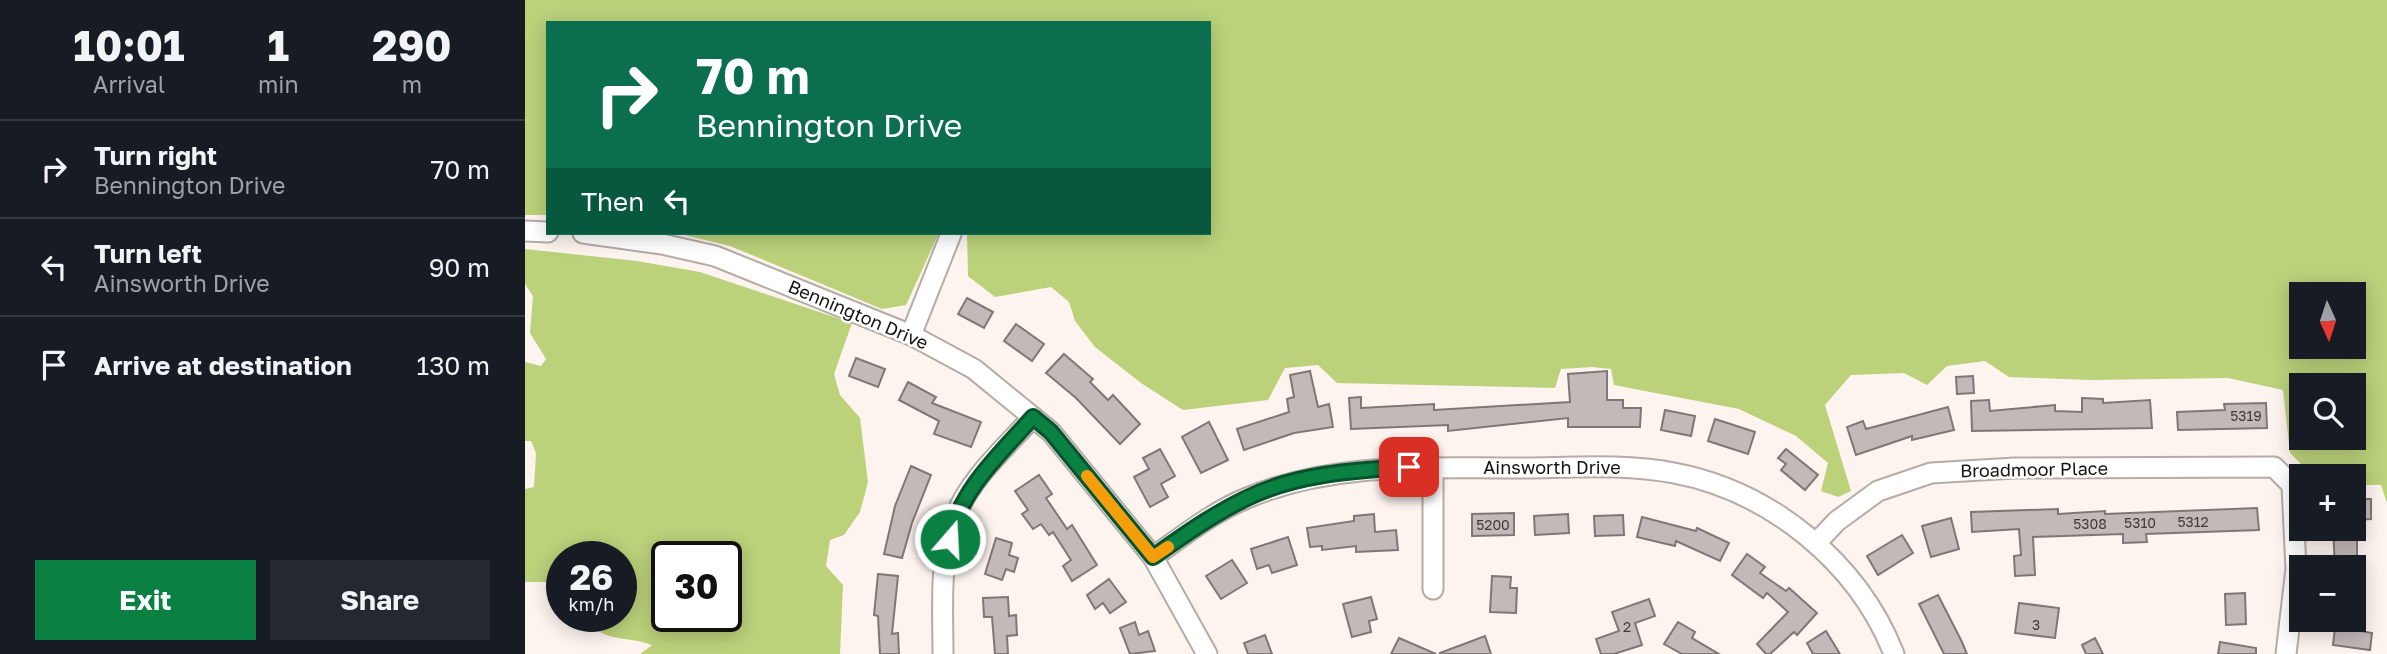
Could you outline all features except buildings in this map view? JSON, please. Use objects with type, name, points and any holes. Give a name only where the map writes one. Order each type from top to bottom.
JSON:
[{"type":"street","points":[[525,231],[546,232]]},
{"type":"street","name":"Bennington Drive","points":[[597,235],[662,244],[715,256],[912,335],[974,369],[1051,432],[1153,557],[1207,654]]},
{"type":"street","points":[[912,335],[951,235]]},
{"type":"street","points":[[943,654],[945,560],[954,519],[968,494],[1033,417]]},
{"type":"street","name":"Broadmoor Place","points":[[1816,543],[1837,521],[1878,491],[1931,473],[2015,468],[2274,467],[2292,485],[2296,569],[2286,654]]},
{"type":"street","points":[[1433,468],[1433,589]]},
{"type":"street","name":"Ainsworth Drive","points":[[1153,557],[1197,525],[1247,498],[1335,473],[1433,468],[1629,468],[1673,472],[1715,483],[1755,500],[1816,543],[1865,599],[1894,654]]},
{"type":"green space","points":[[525,0],[2387,0],[2387,503],[2381,485],[2366,485],[2366,464],[2301,464],[2290,453],[2290,450],[2366,450],[2366,373],[2289,373],[2289,444],[2283,390],[2228,378],[2089,380],[2009,377],[1985,361],[1947,366],[1927,385],[1904,373],[1851,375],[1825,405],[1851,491],[1838,497],[1821,491],[1828,463],[1796,436],[1739,409],[1614,385],[1611,369],[1561,369],[1555,388],[1337,383],[1318,365],[1285,368],[1268,400],[1183,410],[1141,383],[1095,347],[1075,321],[1069,302],[1051,287],[995,297],[968,276],[967,235],[1211,235],[1211,21],[546,21],[546,215],[525,215]]},
{"type":"green space","points":[[684,235],[938,235],[906,305],[882,309],[730,246]]},
{"type":"green space","points":[[525,249],[637,261],[700,272],[852,323],[834,374],[840,395],[860,418],[868,482],[860,512],[844,535],[830,540],[826,566],[843,585],[840,654],[640,654],[652,645],[600,632],[637,632],[637,541],[546,541],[546,582],[525,582],[525,489],[534,487],[536,453],[531,441],[525,441],[525,362],[541,366],[546,359],[530,333],[533,296],[525,284]]},
{"type":"slow traffic","points":[[1087,476],[1153,557],[1168,547]]},
{"type":"route","points":[[950,539],[954,519],[968,494],[1033,417],[1051,432],[1153,557],[1197,525],[1247,498],[1335,473],[1409,467]]}]
